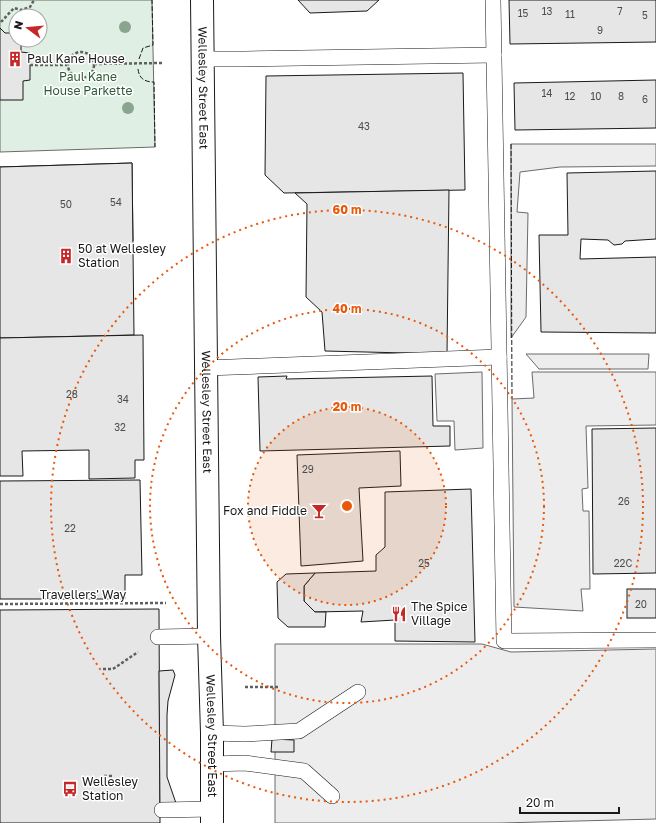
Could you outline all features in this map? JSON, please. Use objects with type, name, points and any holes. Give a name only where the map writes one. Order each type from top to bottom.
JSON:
[{"type":"street","name":"Wellesley Street East","points":[[202,0],[212,816]]},
{"type":"lane","points":[[493,0],[504,641],[656,640]]},
{"type":"lane","points":[[202,59],[245,60],[494,55]]},
{"type":"lane","points":[[206,368],[499,357]]},
{"type":"lane","points":[[158,637],[209,636]]},
{"type":"lane","points":[[212,733],[245,734],[299,731],[358,692]]},
{"type":"lane","points":[[212,764],[245,763],[304,771],[332,796]]},
{"type":"lane","points":[[162,810],[212,816]]},
{"type":"path","points":[[1,22],[14,8],[21,10],[30,7],[34,0]]},
{"type":"path","points":[[81,51],[89,54],[94,60],[94,64],[91,73],[83,78],[78,78],[71,73],[67,65],[70,57],[81,51]]},
{"type":"path","points":[[94,64],[162,63]]},
{"type":"path","points":[[30,65],[67,65]]},
{"type":"path","name":"Travellers' Way","points":[[0,604],[166,603]]},
{"type":"path","points":[[103,669],[112,669],[139,651]]},
{"type":"path","points":[[245,687],[280,687]]},
{"type":"path","points":[[104,776],[113,776]]},
{"type":"green space","name":"Paul Kane House Parkette","points":[[0,0],[152,0],[155,147],[0,152]]},
{"type":"shaded area","points":[[511,144],[656,144],[656,166],[560,167],[520,172],[517,212],[528,213],[526,317],[511,338]]},
{"type":"shaded area","points":[[526,354],[649,354],[648,369],[539,369]]},
{"type":"shaded area","points":[[482,372],[483,448],[455,450],[454,421],[437,421],[435,374]]},
{"type":"shaded area","points":[[532,372],[656,372],[656,425],[586,426],[588,488],[582,489],[583,511],[589,511],[590,589],[581,589],[583,611],[514,607],[512,399],[534,398]]},
{"type":"shaded area","points":[[275,644],[482,644],[511,652],[656,649],[656,819],[500,823],[275,823]]},
{"type":"building","points":[[298,0],[379,0],[367,11],[310,13]]},
{"type":"building","points":[[509,0],[656,0],[656,42],[510,44]]},
{"type":"building","name":"Paul Kane House","points":[[0,28],[5,33],[8,33],[8,48],[21,48],[21,52],[30,53],[30,80],[23,81],[23,100],[0,100]]},
{"type":"building","points":[[463,73],[465,190],[284,193],[265,175],[266,76]]},
{"type":"building","points":[[656,80],[656,128],[515,130],[514,83]]},
{"type":"building","name":"50 at Wellesley Station","points":[[132,163],[133,241],[123,241],[123,272],[0,273],[0,167]]},
{"type":"building","name":"50 at Wellesley Station","points":[[132,163],[134,335],[0,338],[0,167]]},
{"type":"building","points":[[656,171],[656,239],[625,241],[622,244],[614,245],[608,240],[581,239],[580,259],[656,257],[656,333],[541,332],[539,235],[568,235],[567,173]]},
{"type":"building","points":[[449,190],[447,354],[325,351],[322,312],[306,297],[307,204],[295,193]]},
{"type":"building","points":[[143,335],[144,460],[135,460],[135,478],[89,479],[89,450],[22,451],[23,476],[0,476],[0,338]]},
{"type":"building","points":[[287,376],[286,379],[432,376],[433,426],[450,426],[450,446],[260,451],[258,377]]},
{"type":"building","points":[[656,428],[656,573],[593,574],[592,429]]},
{"type":"building","points":[[400,451],[401,486],[359,488],[363,561],[301,566],[297,455]]},
{"type":"building","points":[[140,480],[142,575],[125,575],[125,599],[0,599],[0,481]]},
{"type":"building","points":[[471,489],[475,642],[395,641],[395,620],[361,622],[363,611],[315,612],[304,601],[304,586],[315,573],[376,571],[376,555],[385,547],[385,492]]},
{"type":"building","points":[[315,573],[304,586],[304,601],[315,612],[326,612],[325,627],[288,627],[278,618],[277,582],[286,574]]},
{"type":"building","points":[[627,589],[656,589],[656,618],[627,618]]},
{"type":"building","points":[[159,609],[160,823],[0,823],[0,610]]},
{"type":"building","points":[[173,670],[175,675],[168,701],[167,715],[167,777],[179,812],[160,813],[159,671]]},
{"type":"building","points":[[272,739],[294,740],[294,752],[271,752]]},
{"type":"fence","points":[[139,59],[143,48],[153,45],[152,0]]},
{"type":"fence","points":[[138,69],[143,79],[154,82],[155,147]]},
{"type":"fence","points":[[511,144],[512,399]]},
{"type":"place","name":"Paul Kane House","points":[[15,59]]},
{"type":"place","name":"50 at Wellesley Station","points":[[66,256]]},
{"type":"place","name":"Fox and Fiddle","points":[[319,511]]},
{"type":"place","name":"The Spice Village","points":[[399,614]]},
{"type":"place","name":"Wellesley Station","points":[[70,789]]}]
